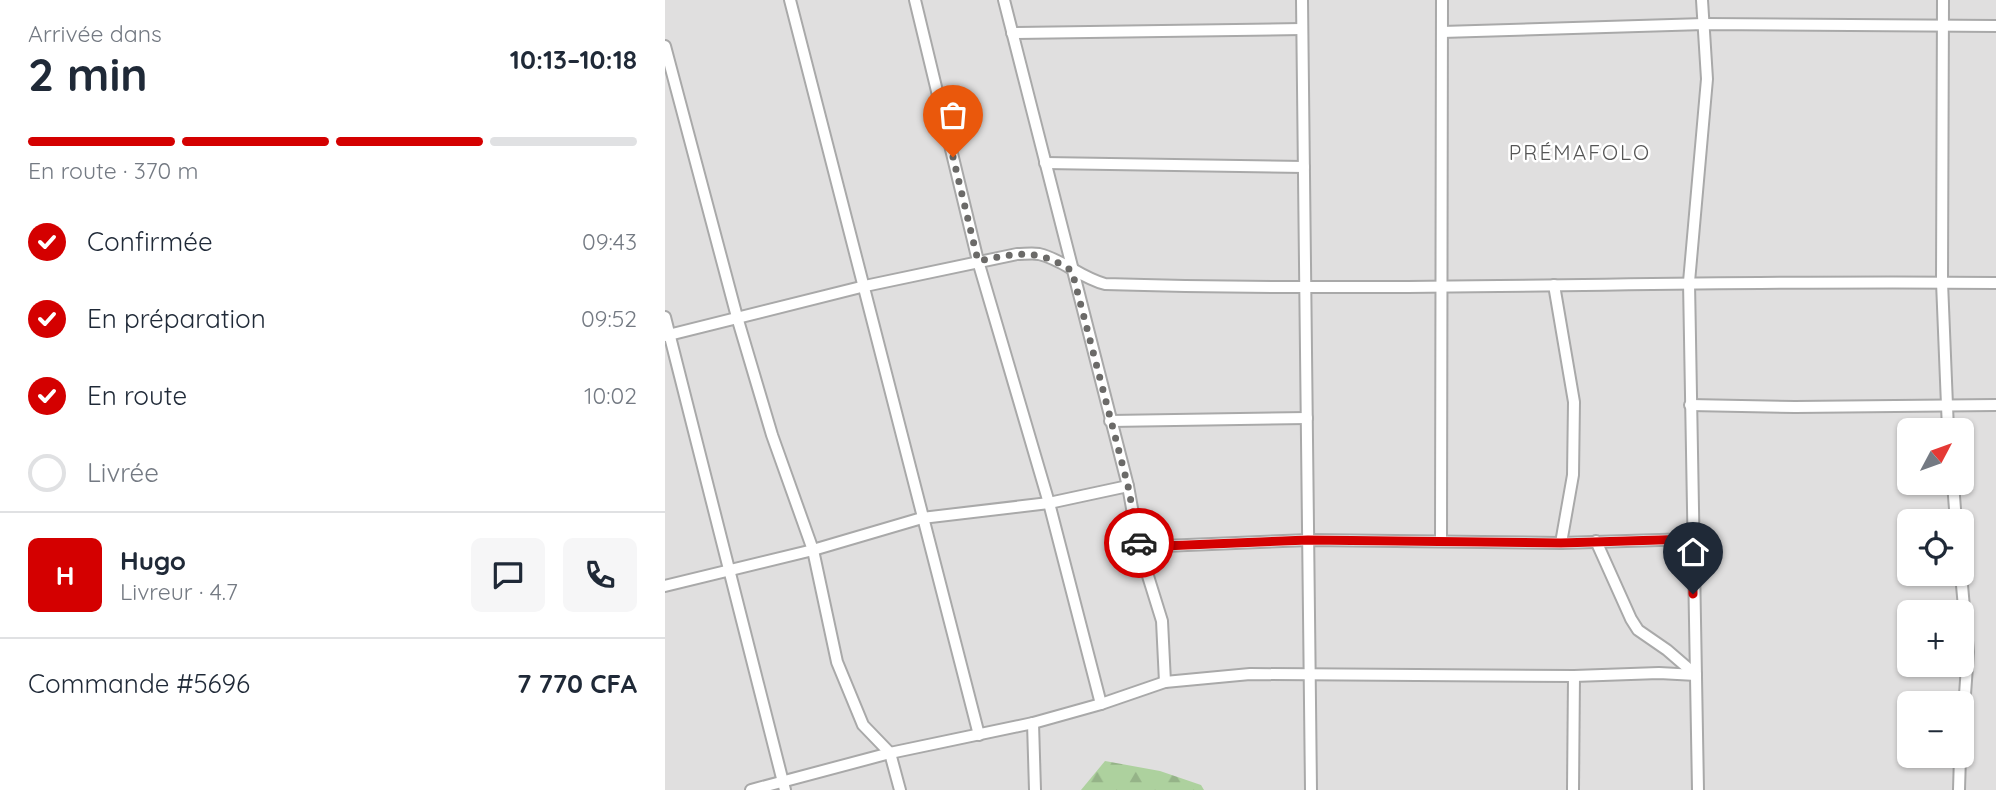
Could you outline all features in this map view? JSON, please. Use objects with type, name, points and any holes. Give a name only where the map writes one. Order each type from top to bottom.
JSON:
[{"type":"street","points":[[790,0],[979,735]]},
{"type":"street","points":[[915,0],[978,261],[1049,503],[1101,704]]},
{"type":"street","points":[[1004,0],[1128,486],[1139,547],[1162,621],[1165,682]]},
{"type":"street","points":[[1301,0],[1311,790]]},
{"type":"street","points":[[1441,540],[1442,0]]},
{"type":"street","points":[[1698,790],[1689,282],[1707,79],[1702,0]]},
{"type":"street","points":[[1943,0],[1942,282],[1947,418]]},
{"type":"street","points":[[1442,32],[1705,24],[1996,26]]},
{"type":"street","points":[[1012,33],[1302,29]]},
{"type":"street","points":[[665,46],[737,317],[772,435],[813,550],[837,662],[863,725],[890,753],[900,790]]},
{"type":"street","points":[[1045,163],[1304,167]]},
{"type":"street","points":[[668,335],[865,286],[1017,254],[1040,254],[1088,280],[1105,284],[1305,287],[1689,282],[1996,283]]},
{"type":"street","points":[[1554,285],[1574,402],[1573,475],[1561,543]]},
{"type":"street","points":[[665,317],[785,785]]},
{"type":"street","points":[[1690,405],[1996,405]]},
{"type":"street","points":[[1110,421],[1307,418]]},
{"type":"street","points":[[665,586],[813,550],[922,519],[1049,503],[1128,486]]},
{"type":"street","points":[[1139,547],[1308,540],[1561,543],[1692,539]]},
{"type":"street","points":[[1596,541],[1631,619],[1639,630],[1696,675]]},
{"type":"street","points":[[1962,586],[1968,652],[1965,691]]},
{"type":"street","points":[[751,790],[785,785],[890,753],[1033,723],[1165,682],[1250,674],[1696,675]]},
{"type":"street","points":[[1573,790],[1574,676]]},
{"type":"street","points":[[1033,723],[1035,790]]},
{"type":"street","points":[[1959,790],[1960,768]]},
{"type":"shaded area","points":[[665,0],[1996,0],[1996,790],[665,790]]},
{"type":"green space","points":[[1105,761],[1160,771],[1201,785],[1204,790],[1081,790]]},
{"type":"way so far","points":[[953,157],[978,261],[1017,254],[1040,254],[1072,271],[1128,486],[1139,543]]},
{"type":"district","name":"PRÉMAFOLO","points":[[1580,153]]},
{"type":"route","points":[[1139,543],[1139,547],[1308,540],[1561,543],[1692,539],[1693,594]]}]
